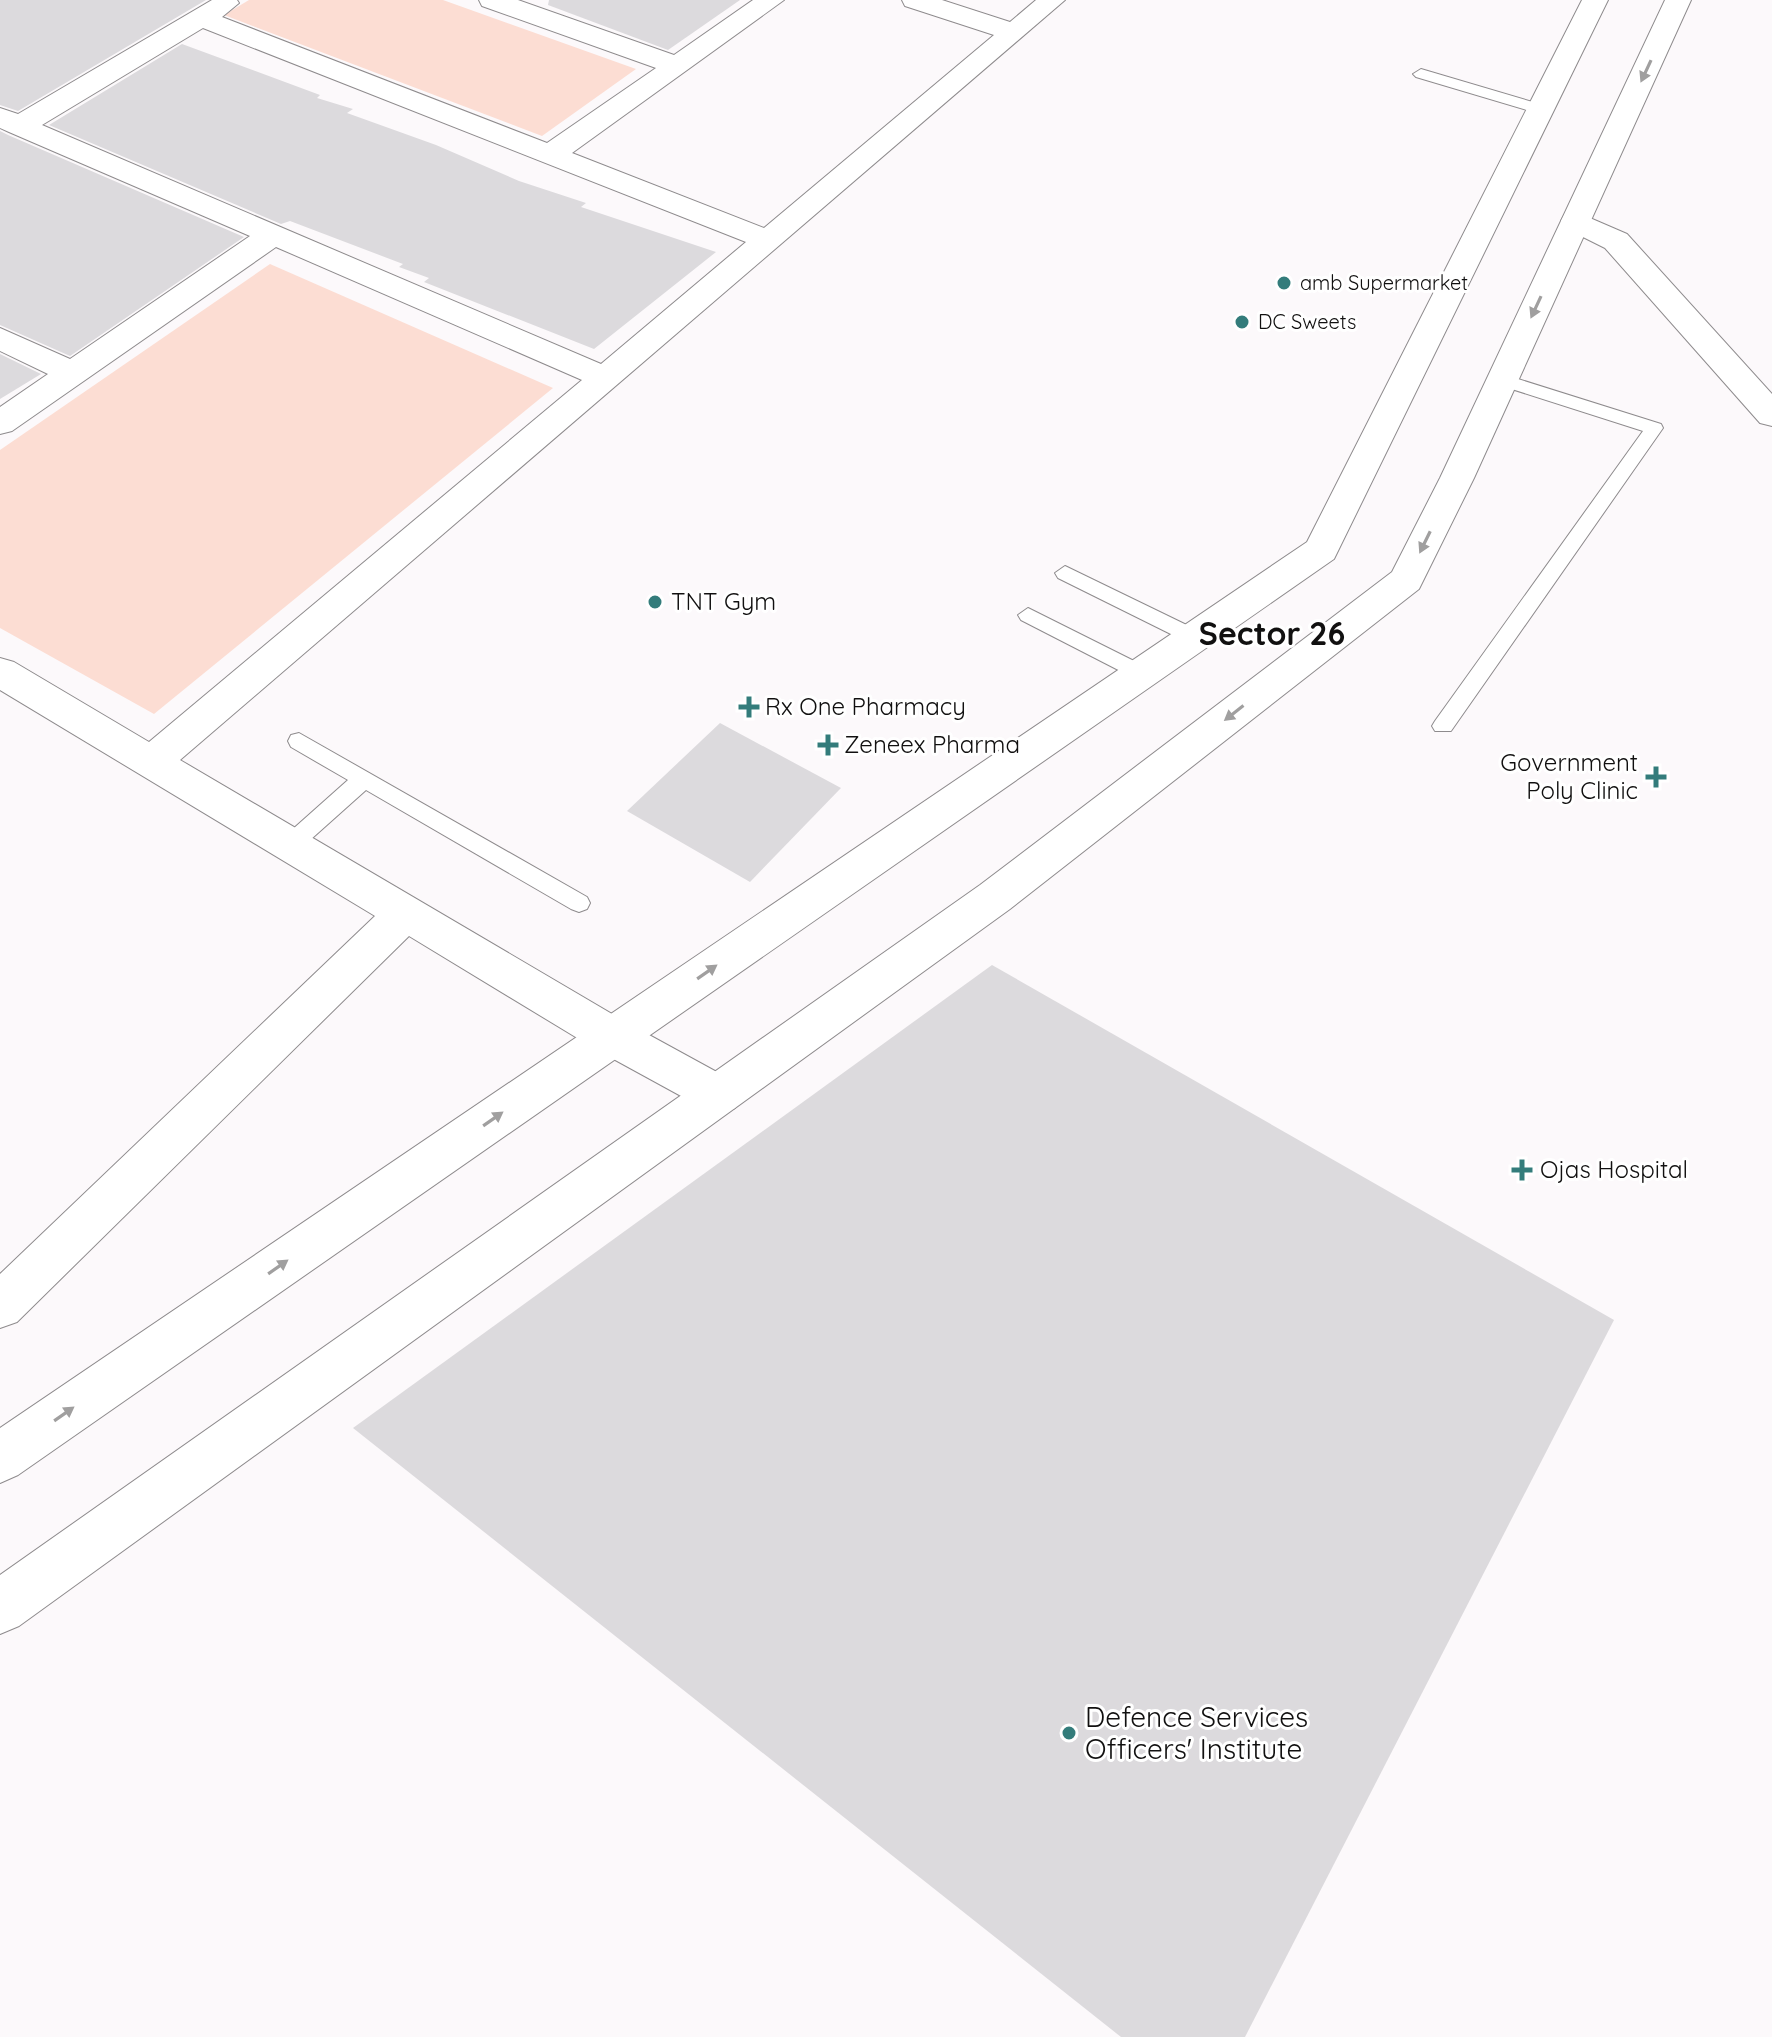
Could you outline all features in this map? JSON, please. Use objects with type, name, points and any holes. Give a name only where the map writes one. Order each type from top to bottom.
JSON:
[{"type":"street","points":[[10,122],[232,0]]},
{"type":"street","points":[[492,0],[678,66]]},
{"type":"street","points":[[550,155],[771,0]]},
{"type":"street","points":[[915,0],[1014,32]]},
{"type":"street","points":[[152,762],[1052,0]]},
{"type":"street","points":[[0,1458],[1321,550],[1595,0]]},
{"type":"street","points":[[0,1607],[995,897],[1406,580],[1678,0]]},
{"type":"street","points":[[201,18],[768,240]]},
{"type":"street","points":[[10,122],[605,378]]},
{"type":"street","points":[[1576,221],[1616,241],[1772,415]]},
{"type":"street","points":[[0,423],[273,235]]},
{"type":"street","points":[[0,338],[72,373]]},
{"type":"street","points":[[0,672],[292,843],[613,1037],[719,1095]]},
{"type":"street","points":[[0,1306],[407,912]]},
{"type":"lane","points":[[1421,74],[1540,109]]},
{"type":"lane","points":[[1443,726],[1654,428],[1502,380]]},
{"type":"lane","points":[[1065,573],[1194,637]]},
{"type":"lane","points":[[1028,615],[1141,673]]},
{"type":"lane","points":[[299,741],[579,903]]},
{"type":"lane","points":[[292,843],[364,779]]},
{"type":"shaded area","points":[[249,0],[443,0],[636,69],[542,136],[224,15]]},
{"type":"shaded area","points":[[270,264],[553,388],[154,714],[0,628],[0,450]]},
{"type":"building","points":[[0,0],[206,0],[18,111],[0,105]]},
{"type":"building","points":[[549,0],[740,0],[668,50],[548,5]]},
{"type":"building","points":[[182,44],[320,95],[317,98],[353,109],[347,113],[436,145],[519,181],[586,203],[581,207],[716,252],[594,349],[424,282],[429,278],[399,267],[403,264],[290,221],[281,224],[49,125]]},
{"type":"building","points":[[0,131],[244,237],[70,356],[0,325]]},
{"type":"building","points":[[0,354],[41,374],[0,399]]},
{"type":"building","points":[[720,723],[841,788],[750,882],[627,811]]},
{"type":"building","name":"Defence Services Officers' Institute","points":[[992,965],[1614,1320],[1245,2037],[1121,2037],[353,1428]]},
{"type":"place","name":"amb Supermarket","points":[[1284,283]]},
{"type":"place","name":"DC Sweets","points":[[1242,322]]},
{"type":"place","name":"TNT Gym","points":[[655,602]]},
{"type":"place","name":"Rx One Pharmacy","points":[[749,707]]},
{"type":"place","name":"Zeneex Pharma","points":[[828,745]]},
{"type":"place","name":"Government Poly Clinic","points":[[1656,777]]},
{"type":"place","name":"Ojas Hospital","points":[[1522,1170]]},
{"type":"place","name":"Defence Services Officers' Institute","points":[[1069,1733]]},
{"type":"district","name":"Sector 26","points":[[1272,634]]}]
